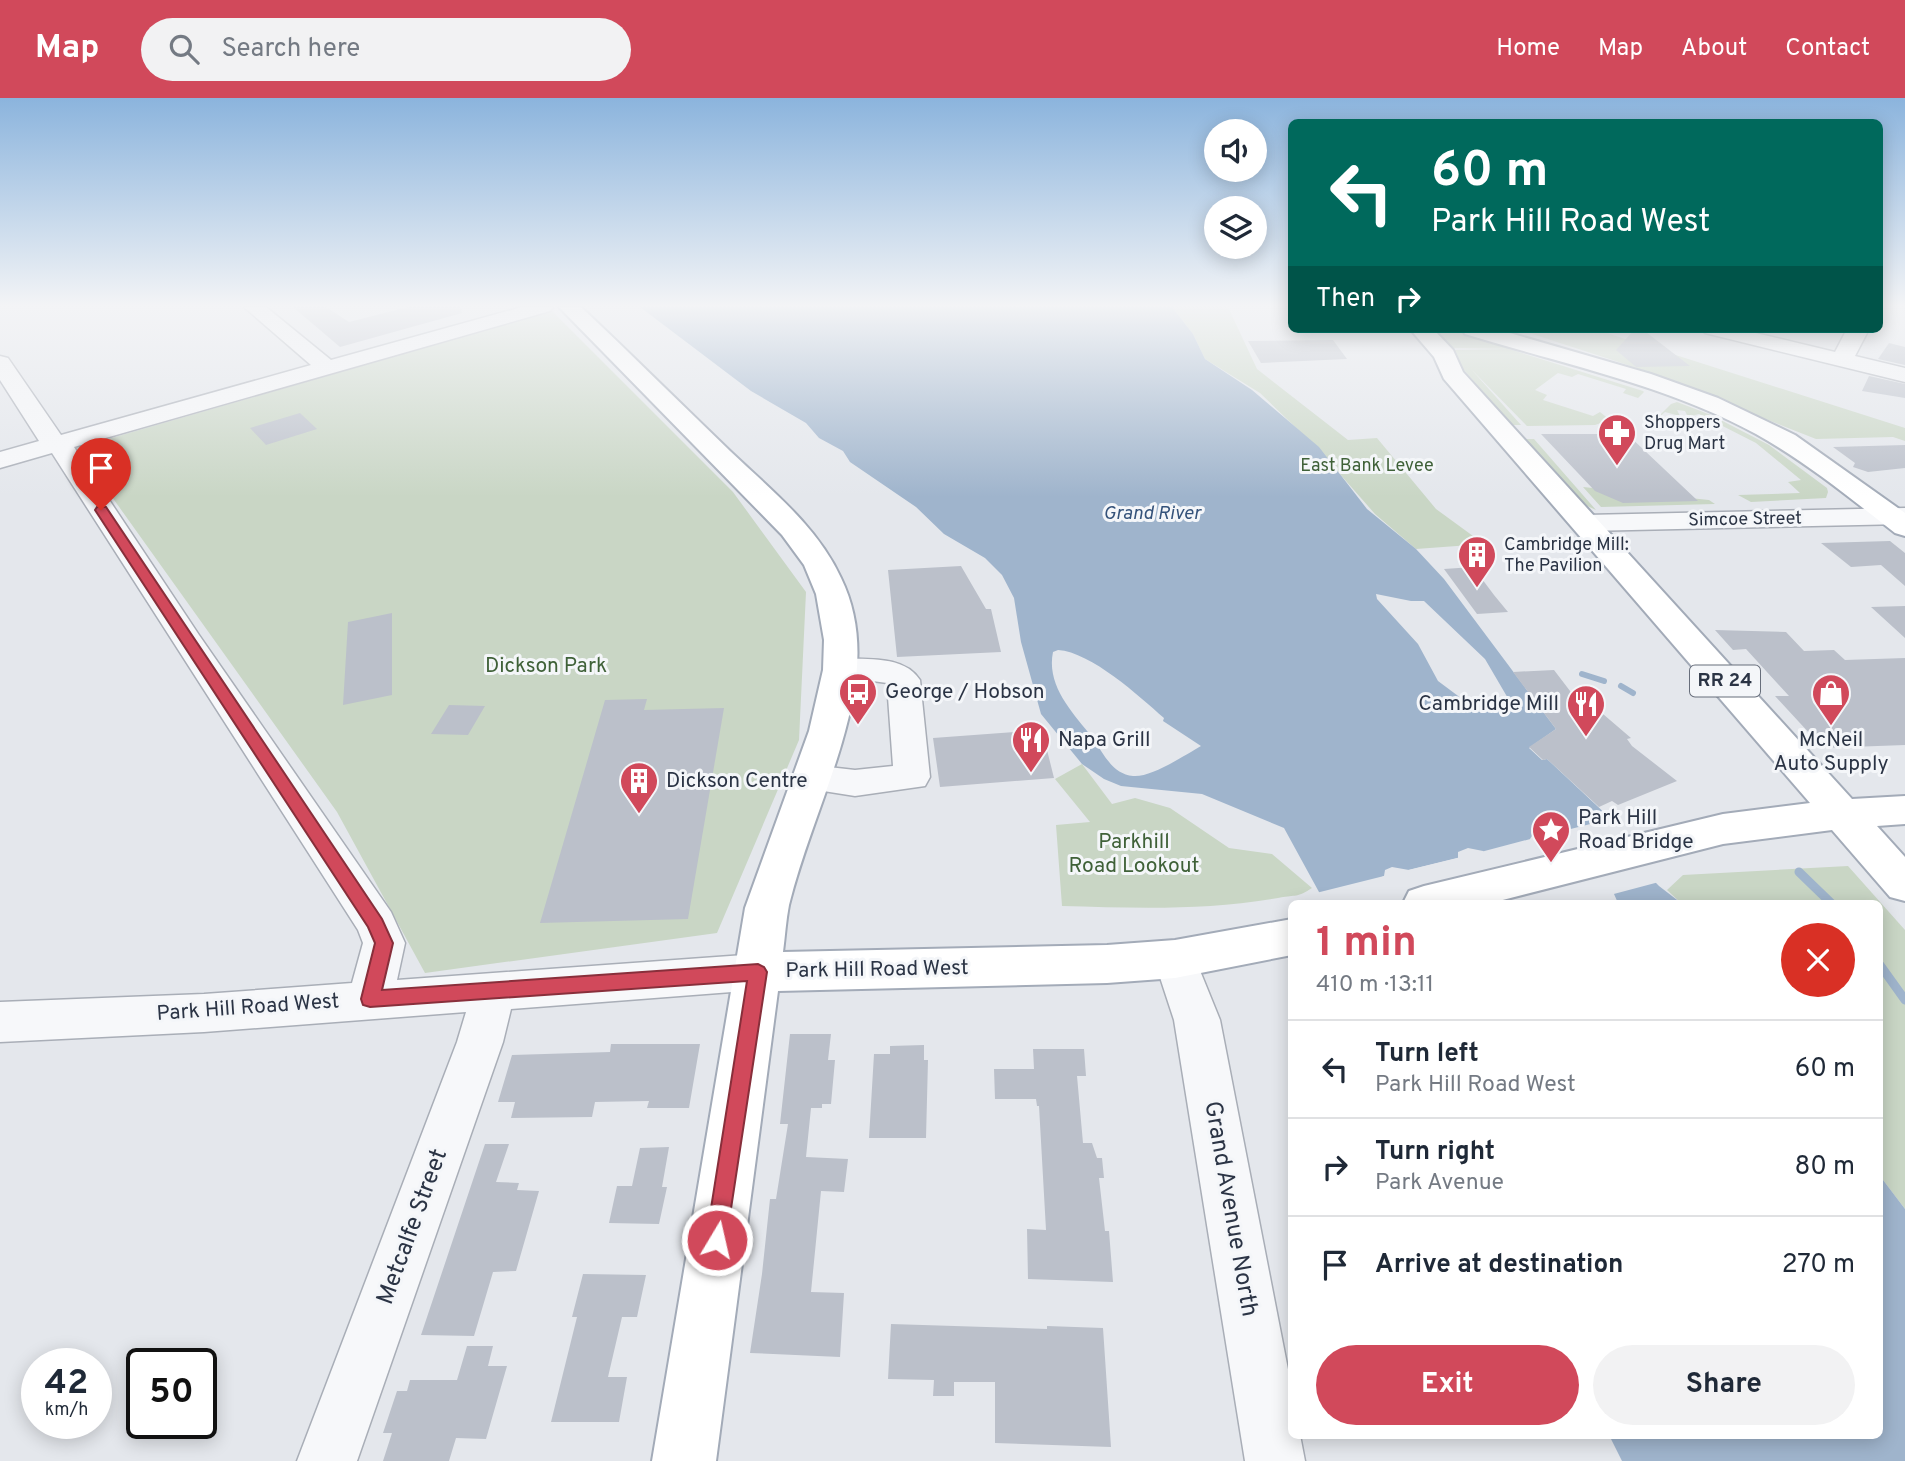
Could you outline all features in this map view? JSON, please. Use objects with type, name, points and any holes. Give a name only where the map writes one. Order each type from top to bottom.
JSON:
[{"type":"main road","points":[[633,371],[776,512],[812,553],[829,584],[839,626],[841,668],[825,743],[777,871],[767,908],[684,1461]]},
{"type":"main road","name":"RR 24","points":[[1451,371],[1905,886]]},
{"type":"main road","points":[[1609,371],[1672,390],[1743,418],[1823,464],[1901,520]]},
{"type":"main road","points":[[1436,900],[1723,829],[1842,814],[1905,810]]},
{"type":"main road","name":"Park Hill Road West","points":[[758,972],[1107,964],[1175,959],[1288,938]]},
{"type":"street","points":[[5,371],[50,439],[59,444],[376,924],[384,943],[370,999]]},
{"type":"street","points":[[0,460],[319,371]]},
{"type":"street","points":[[1887,371],[1905,375]]},
{"type":"street","name":"Simcoe Street","points":[[1586,523],[1901,520]]},
{"type":"street","points":[[811,778],[855,783],[912,777],[903,681],[895,673],[841,668]]},
{"type":"street","name":"Grand Avenue North","points":[[1175,959],[1197,1020],[1275,1461]]},
{"type":"street","name":"Park Hill Road West","points":[[0,1022],[204,1013],[758,972]]},
{"type":"street","name":"Metcalfe Street","points":[[327,1461],[480,1042],[494,991]]},
{"type":"green space","name":"Dickson Park","points":[[345,371],[612,371],[733,492],[806,592],[799,740],[717,933],[425,973],[337,812],[77,448]]},
{"type":"green space","name":"East Bank Levee","points":[[1224,371],[1259,371],[1348,440],[1377,438],[1436,509],[1484,544],[1416,549],[1375,514],[1317,448],[1260,393]]},
{"type":"green space","points":[[1464,371],[1472,371],[1521,425],[1512,425]]},
{"type":"green space","points":[[1473,371],[1578,371],[1644,392],[1638,398],[1623,393],[1626,389],[1578,374],[1572,377],[1558,373],[1535,390],[1547,395],[1543,400],[1593,416],[1600,412],[1610,420],[1595,425],[1527,426]]},
{"type":"green space","points":[[1644,371],[1725,371],[1905,428],[1905,441],[1893,437],[1816,439]]},
{"type":"green space","points":[[1677,402],[1711,415],[1769,445],[1827,488],[1826,498],[1751,502],[1738,495],[1800,493],[1788,482],[1801,480],[1756,443],[1699,414],[1688,417],[1685,411],[1677,410],[1680,416],[1665,412],[1649,426],[1671,404]]},
{"type":"green space","points":[[1525,439],[1534,439],[1596,510],[1583,504]]},
{"type":"green space","points":[[1583,487],[1709,500],[1715,504],[1601,507]]},
{"type":"green space","name":"Parkhill Road Lookout","points":[[1082,764],[1112,804],[1135,798],[1170,808],[1229,848],[1272,854],[1312,888],[1297,895],[1228,905],[1172,908],[1062,906],[1056,825],[1090,822],[1055,779]]},
{"type":"green space","points":[[1848,866],[1878,900],[1678,900],[1667,890],[1683,875]]},
{"type":"green space","points":[[1883,905],[1905,930],[1905,1209],[1883,1180]]},
{"type":"water","name":"Grand River","points":[[724,371],[1223,371],[1252,390],[1319,447],[1367,509],[1416,549],[1444,579],[1556,729],[1529,748],[1542,760],[1547,759],[1610,818],[1596,822],[1659,886],[1677,900],[1617,900],[1614,894],[1553,833],[1535,831],[1530,839],[1582,900],[1527,900],[1483,851],[1468,848],[1458,852],[1458,858],[1409,870],[1392,867],[1385,870],[1384,876],[1332,900],[1323,900],[1284,828],[1202,794],[1121,786],[1104,779],[1082,764],[1041,714],[1021,642],[1014,598],[1002,575],[985,558],[944,534],[916,507],[850,462],[843,451],[819,438],[806,423],[751,391]],"holes":[[[1376,594],[1424,601],[1485,659],[1509,700],[1481,713],[1438,681],[1418,644],[1377,599]],[[1058,650],[1085,658],[1114,676],[1164,718],[1163,721],[1201,746],[1168,765],[1140,776],[1119,771],[1104,756],[1057,688],[1053,676],[1053,652]]]},
{"type":"water","points":[[1883,1180],[1905,1209],[1905,1461],[1622,1461],[1611,1439],[1883,1439]]},
{"type":"pier","points":[[1614,818],[1602,822],[1659,882],[1610,895],[1547,835]]},
{"type":"pier","points":[[1534,838],[1587,900],[1523,900],[1477,853]]},
{"type":"pier","points":[[1461,857],[1494,900],[1430,900],[1404,871]]},
{"type":"pier","points":[[1388,875],[1404,900],[1320,900],[1316,893]]},
{"type":"building","points":[[1869,376],[1905,384],[1905,398],[1862,391]]},
{"type":"building","points":[[300,413],[317,429],[266,445],[250,428]]},
{"type":"building","name":"Shoppers Drug Mart","points":[[1541,434],[1627,434],[1698,501],[1623,503],[1595,491]]},
{"type":"building","points":[[1905,445],[1905,468],[1868,472],[1853,467],[1855,463],[1833,447]]},
{"type":"building","points":[[1890,541],[1905,553],[1905,586],[1881,565],[1851,567],[1821,543]]},
{"type":"building","points":[[961,566],[986,609],[991,609],[1001,652],[897,657],[888,570]]},
{"type":"building","name":"Cambridge Mill: The Pavilion","points":[[1473,567],[1508,612],[1477,614],[1444,569]]},
{"type":"building","points":[[1905,606],[1905,638],[1871,607]]},
{"type":"building","points":[[392,613],[392,695],[343,705],[348,622]]},
{"type":"building","points":[[1715,630],[1786,632],[1804,651],[1834,650],[1845,660],[1905,658],[1905,745],[1823,748],[1775,696],[1789,696],[1746,649],[1733,650]]},
{"type":"building","name":"Cambridge Mill","points":[[1554,670],[1580,704],[1588,704],[1603,714],[1631,738],[1627,739],[1632,746],[1677,781],[1618,805],[1612,801],[1599,807],[1547,759],[1543,760],[1529,747],[1556,729],[1513,672]]},
{"type":"building","name":"Dickson Centre","points":[[647,699],[644,710],[724,708],[688,919],[540,923],[605,700]]},
{"type":"building","points":[[449,705],[485,706],[468,735],[431,734]]},
{"type":"building","points":[[1042,730],[1054,778],[940,787],[933,738]]},
{"type":"building","points":[[790,1034],[831,1034],[828,1060],[835,1060],[831,1104],[822,1104],[822,1108],[811,1108],[806,1157],[848,1159],[844,1192],[821,1191],[811,1292],[844,1293],[840,1357],[750,1353],[770,1199],[776,1199],[788,1124],[780,1124]]},
{"type":"building","points":[[611,1044],[700,1044],[689,1108],[647,1108],[649,1101],[595,1102],[592,1117],[511,1118],[515,1102],[498,1102],[512,1055],[610,1052]]},
{"type":"building","points":[[924,1045],[924,1060],[928,1060],[926,1138],[869,1138],[874,1054],[890,1054],[890,1046]]},
{"type":"building","points":[[1033,1049],[1084,1049],[1086,1076],[1077,1076],[1083,1143],[1092,1143],[1097,1158],[1102,1158],[1104,1178],[1099,1178],[1105,1231],[1109,1231],[1113,1282],[1028,1279],[1027,1229],[1046,1230],[1039,1106],[1036,1099],[995,1099],[994,1069],[1034,1069]]},
{"type":"building","points":[[485,1144],[509,1144],[496,1182],[519,1183],[517,1190],[539,1191],[516,1271],[493,1272],[474,1336],[421,1335]]},
{"type":"building","points":[[669,1147],[662,1187],[667,1187],[659,1224],[609,1223],[617,1186],[632,1186],[640,1148]]},
{"type":"building","points":[[583,1274],[646,1275],[637,1317],[622,1317],[608,1377],[627,1377],[619,1422],[551,1422],[577,1317],[572,1317]]},
{"type":"building","points":[[891,1324],[1103,1328],[1111,1447],[995,1443],[995,1382],[954,1382],[954,1396],[933,1396],[934,1380],[888,1379]]},
{"type":"building","points":[[467,1346],[493,1346],[488,1366],[507,1366],[486,1439],[456,1438],[449,1461],[383,1461],[392,1433],[383,1433],[397,1391],[407,1391],[410,1380],[457,1380]]},
{"type":"waterway","points":[[1582,674],[1604,681]]},
{"type":"waterway","points":[[1621,686],[1633,693]]},
{"type":"waterway","points":[[1799,872],[1828,900]]},
{"type":"waterway","points":[[1883,969],[1905,1000]]},
{"type":"place","name":"Shoppers Drug Mart","points":[[1617,467]]},
{"type":"place","name":"Cambridge Mill: The Pavilion","points":[[1477,589]]},
{"type":"place","name":"George / Hobson","points":[[858,726]]},
{"type":"place","name":"McNeil Auto Supply","points":[[1831,727]]},
{"type":"place","name":"Cambridge Mill","points":[[1586,738]]},
{"type":"place","name":"Napa Grill","points":[[1031,774]]},
{"type":"place","name":"Dickson Centre","points":[[639,815]]},
{"type":"place","name":"Park Hill Road Bridge","points":[[1551,864]]},
{"type":"route","points":[[101,510],[376,924],[384,943],[370,999],[758,972],[717,1240]]}]
